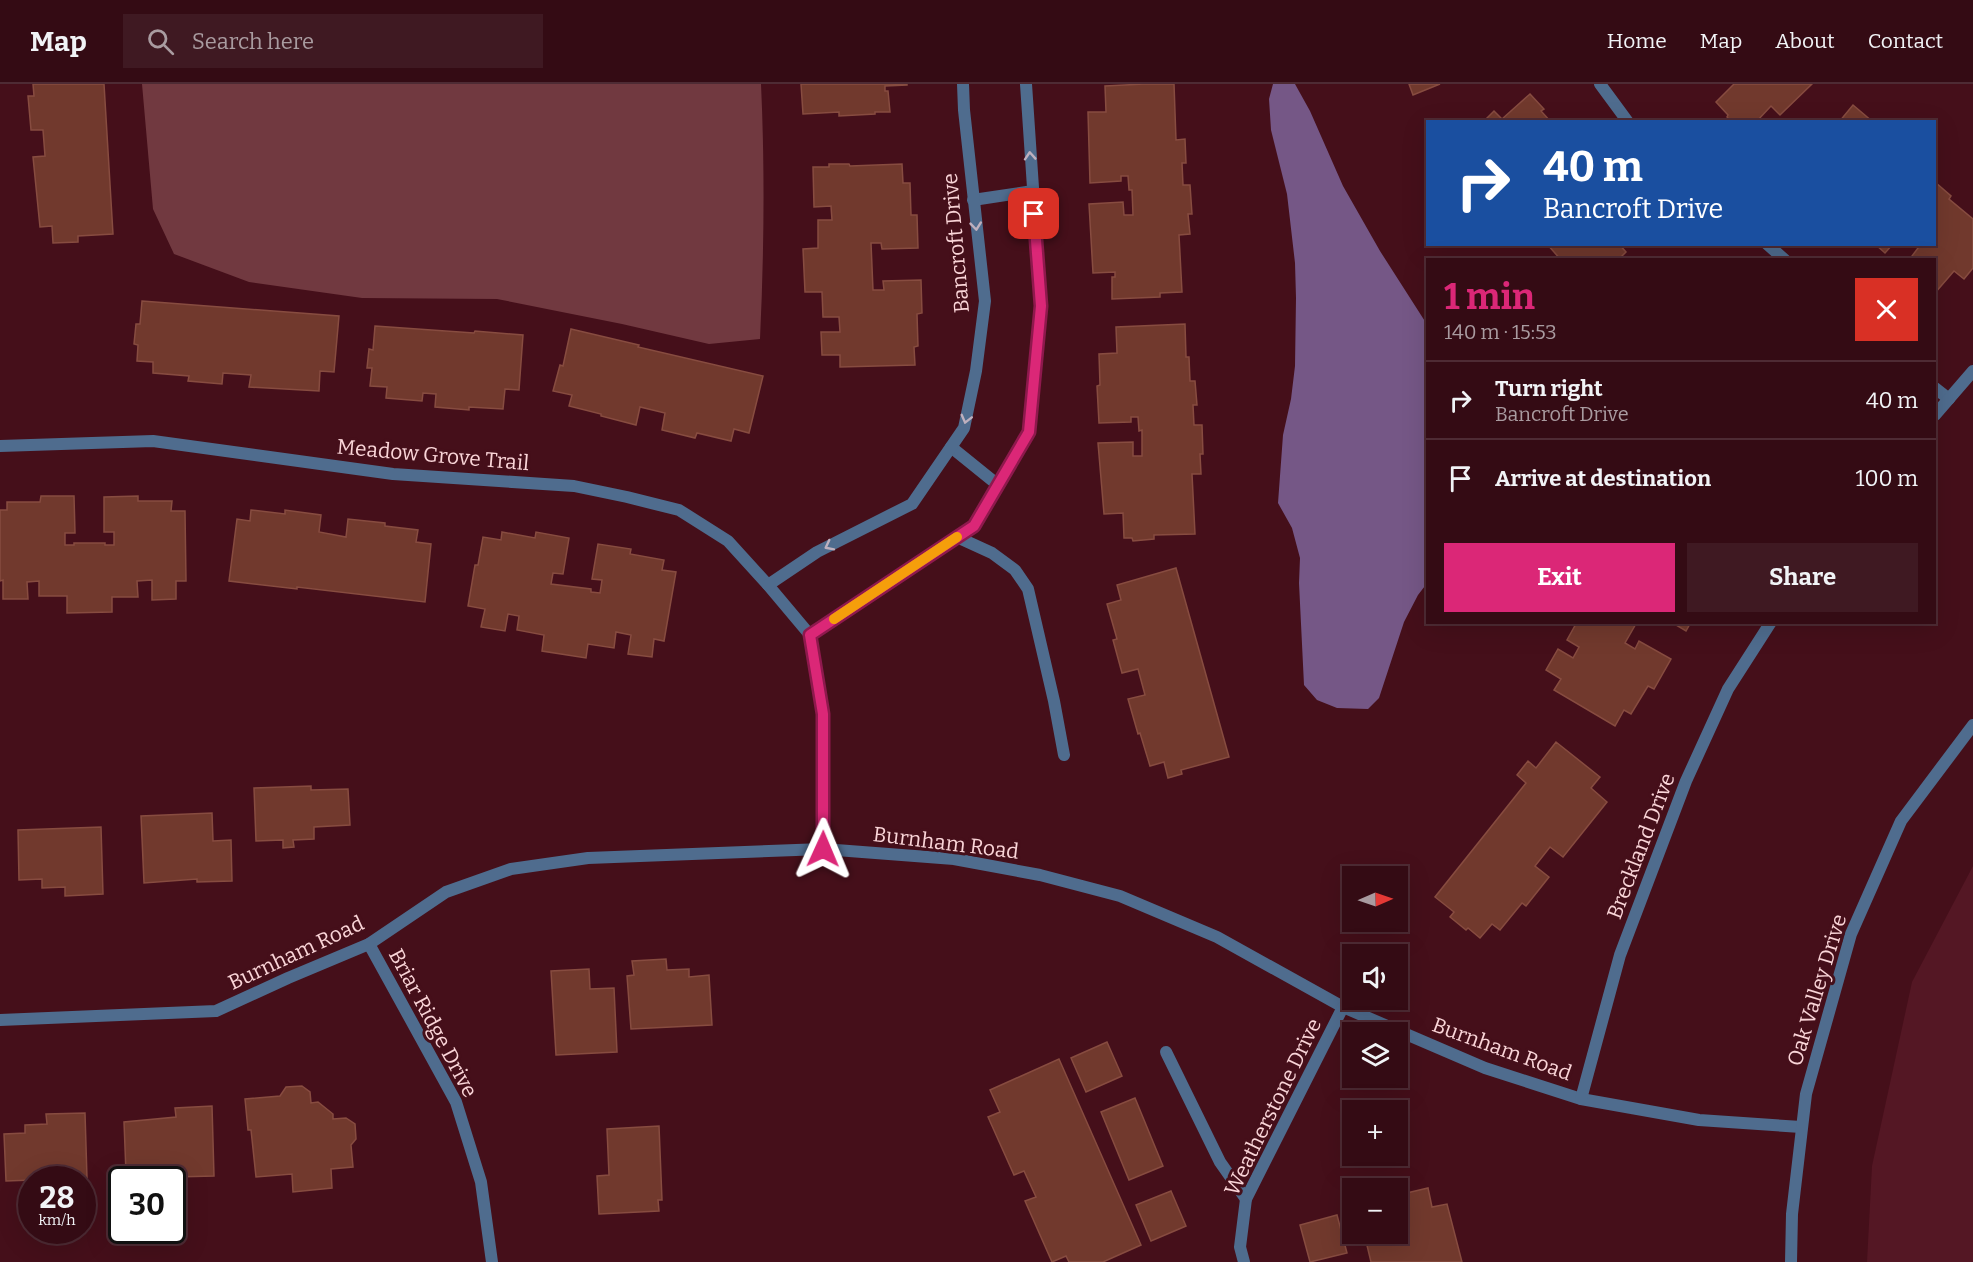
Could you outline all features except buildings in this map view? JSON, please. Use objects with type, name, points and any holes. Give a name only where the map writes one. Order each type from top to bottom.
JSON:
[{"type":"street","name":"Bancroft Drive","points":[[768,585],[817,552],[912,504],[964,428],[976,371],[985,301],[963,84]]},
{"type":"street","points":[[823,849],[823,714],[810,635],[974,526],[1029,432],[1041,306],[1026,84]]},
{"type":"street","points":[[1600,84],[1627,120]]},
{"type":"street","points":[[973,200],[1033,191]]},
{"type":"street","points":[[1769,246],[1783,258]]},
{"type":"street","points":[[1936,414],[1973,371]]},
{"type":"street","points":[[1936,389],[1949,399]]},
{"type":"street","name":"Meadow Grove Trail","points":[[0,446],[153,441],[393,474],[574,486],[627,497],[679,510],[728,541],[810,635]]},
{"type":"street","points":[[951,447],[998,484]]},
{"type":"street","points":[[957,537],[992,553],[1015,570],[1028,590],[1064,755]]},
{"type":"street","name":"Breckland Drive","points":[[1581,1099],[1620,955],[1686,781],[1728,689],[1771,624]]},
{"type":"street","name":"Oak Valley Drive","points":[[1791,1262],[1792,1214],[1806,1094],[1851,934],[1902,821],[1973,725]]},
{"type":"street","name":"Burnham Road","points":[[0,1020],[216,1011],[369,944],[446,892],[511,869],[588,858],[823,849],[954,859],[1040,875],[1120,896],[1216,937],[1342,1006]]},
{"type":"street","name":"Briar Ridge Drive","points":[[369,944],[456,1102],[481,1182],[492,1262]]},
{"type":"street","name":"Weatherstone Drive","points":[[1244,1262],[1240,1247],[1246,1199],[1342,1009]]},
{"type":"street","name":"Burnham Road","points":[[1350,1010],[1485,1068],[1581,1099],[1699,1120],[1801,1127]]},
{"type":"street","points":[[1166,1052],[1220,1162],[1246,1199]]},
{"type":"shaded area","points":[[142,84],[761,84],[763,212],[760,339],[709,344],[497,299],[362,298],[249,282],[174,254],[153,209]]},
{"type":"shaded area","points":[[1273,84],[1295,84],[1310,111],[1343,186],[1380,251],[1426,323],[1426,585],[1404,622],[1379,698],[1368,709],[1337,708],[1317,700],[1304,685],[1300,558],[1292,528],[1278,503],[1283,435],[1295,366],[1295,263],[1287,194],[1271,130],[1269,99]]},
{"type":"shaded area","points":[[1973,866],[1973,1262],[1867,1262],[1872,1166],[1912,982]]},
{"type":"slow traffic","points":[[834,619],[957,537]]},
{"type":"route","points":[[823,849],[823,714],[810,635],[974,526],[1029,432],[1041,306],[1034,214]]}]
